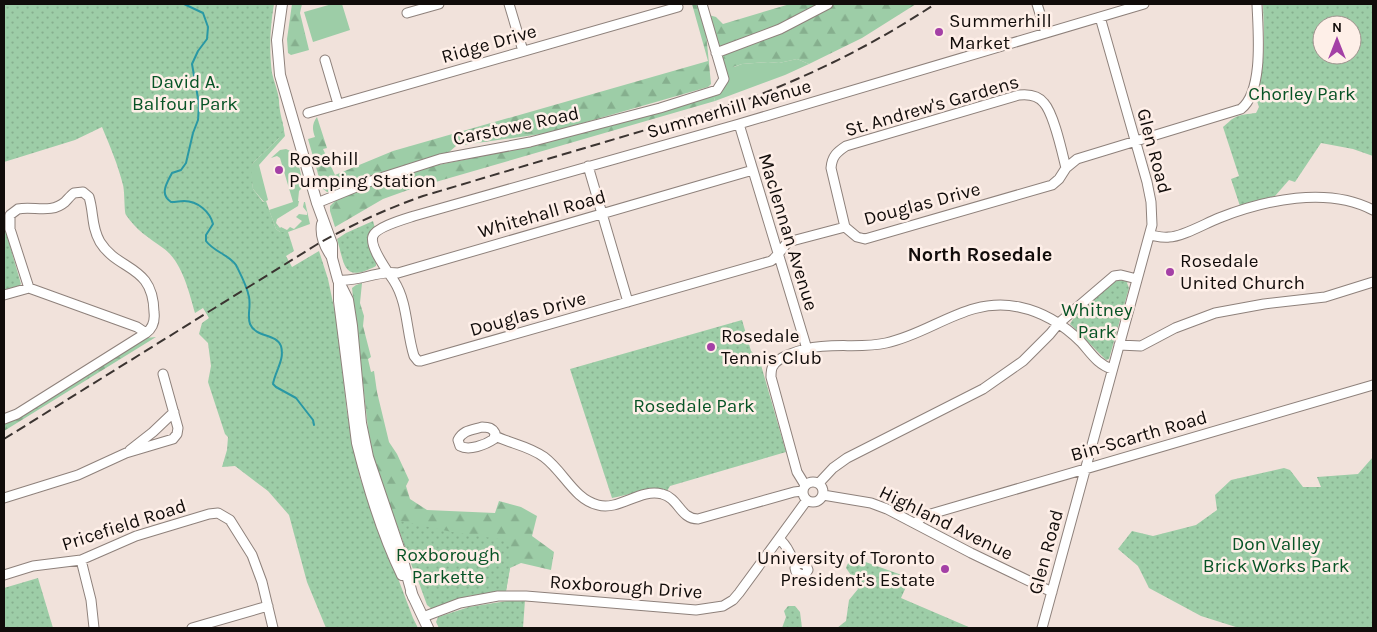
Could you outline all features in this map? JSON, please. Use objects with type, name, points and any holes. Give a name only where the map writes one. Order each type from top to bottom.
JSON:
[{"type":"main road","points":[[282,4],[277,40],[280,74],[322,222],[327,228],[332,244],[332,258],[338,280],[348,300],[361,423],[368,457],[402,556],[413,597],[427,624]]},
{"type":"street","points":[[407,13],[439,4]]},
{"type":"street","points":[[509,4],[523,51]]},
{"type":"street","points":[[702,4],[716,53],[780,29],[828,4]]},
{"type":"street","points":[[1037,4],[1046,33]]},
{"type":"street","points":[[1100,18],[1128,6],[1144,4]]},
{"type":"street","name":"Douglas Drive","points":[[386,271],[401,297],[412,350],[418,361],[426,360],[771,261],[779,255],[784,245],[788,242],[845,227],[857,237],[866,239],[1052,185],[1059,180],[1066,168],[1077,159],[1236,112],[1245,106],[1251,95],[1257,65],[1257,4]]},
{"type":"street","name":"Ridge Drive","points":[[308,113],[678,7]]},
{"type":"street","name":"Summerhill Avenue","points":[[386,271],[374,247],[372,238],[378,230],[414,216],[739,124],[1100,18]]},
{"type":"street","name":"Glen Road","points":[[1042,628],[1150,235],[1152,219],[1148,182],[1100,18]]},
{"type":"street","name":"Carstowe Road","points":[[317,203],[370,181],[440,159],[530,142],[710,93],[717,90],[724,79],[716,53]]},
{"type":"street","points":[[325,60],[338,104]]},
{"type":"street","name":"St. Andrew's Gardens","points":[[845,227],[831,168],[836,152],[846,146],[1019,95],[1030,95],[1044,103],[1052,119],[1066,168]]},
{"type":"street","name":"Maclennan Avenue","points":[[739,124],[806,348]]},
{"type":"street","points":[[588,166],[628,302]]},
{"type":"street","name":"Whitehall Road","points":[[338,280],[354,280],[386,271],[398,273],[753,170]]},
{"type":"street","points":[[4,419],[17,414],[146,333],[151,329],[154,317],[153,301],[146,282],[134,269],[108,251],[100,241],[92,223],[90,197],[83,192],[74,192],[65,202],[46,210],[18,209],[10,215],[10,229],[29,288]]},
{"type":"street","points":[[1150,235],[1174,237],[1221,217],[1286,200],[1325,198],[1343,200],[1373,210]]},
{"type":"street","points":[[819,483],[846,458],[1000,379],[1023,361],[1059,323],[1114,276],[1121,275],[1137,279]]},
{"type":"street","points":[[1119,345],[1141,346],[1175,328],[1215,313],[1325,296],[1373,282]]},
{"type":"street","points":[[4,295],[29,288],[137,327],[146,333]]},
{"type":"street","points":[[805,492],[813,481],[819,483],[823,488],[823,495],[816,501],[805,492],[797,472],[771,377],[771,370],[777,362],[806,348],[823,346],[859,347],[885,344],[917,332],[960,312],[995,305],[1019,307],[1059,323],[1080,341],[1098,363],[1112,368]]},
{"type":"street","points":[[4,498],[78,476],[126,453],[173,439],[178,432],[162,374]]},
{"type":"street","points":[[1364,388],[1373,379]]},
{"type":"street","name":"Bin-Scarth Road","points":[[915,523],[924,516],[1373,385]]},
{"type":"street","points":[[126,453],[153,432],[174,412]]},
{"type":"street","points":[[495,436],[536,451],[557,468],[582,498],[601,506],[611,505],[650,493],[659,493],[672,498],[687,516],[698,519],[794,492],[805,492]]},
{"type":"street","name":"Roxborough Drive","points":[[427,624],[470,600],[516,595],[625,603],[683,610],[716,608],[729,603],[737,596],[779,539],[805,492]]},
{"type":"street","name":"Highland Avenue","points":[[823,495],[879,506],[1052,592]]},
{"type":"street","name":"Pricefield Road","points":[[4,575],[33,566],[81,560],[136,536],[200,516],[218,513],[225,516],[235,527],[252,555],[268,606]]},
{"type":"street","points":[[779,539],[786,544],[792,559],[797,564]]},
{"type":"street","points":[[81,560],[91,600],[94,628]]},
{"type":"street","points":[[192,628],[268,606],[273,628]]},
{"type":"green space","name":"David A. Balfour Park","points":[[4,4],[274,4],[270,38],[271,64],[284,130],[279,138],[253,163],[251,168],[253,189],[263,202],[266,201],[276,229],[280,232],[288,232],[294,251],[286,256],[292,267],[319,251],[328,279],[337,322],[347,412],[360,478],[418,628],[326,628],[307,582],[289,515],[268,491],[235,466],[222,467],[227,450],[228,437],[225,434],[208,382],[211,366],[208,343],[199,334],[202,323],[209,318],[203,308],[195,313],[184,278],[170,254],[138,229],[126,215],[124,188],[102,127],[75,140],[4,162]]},
{"type":"green space","points":[[292,4],[302,4],[300,13],[309,50],[291,55],[288,53],[287,39]]},
{"type":"green space","points":[[332,4],[342,4],[350,30],[313,42],[304,12]]},
{"type":"green space","points":[[692,4],[698,4],[706,33],[711,84],[708,87],[548,133],[456,146],[448,153],[366,177],[331,192],[327,192],[322,188],[308,139],[315,137],[313,127],[317,117],[327,148],[323,149],[335,175],[393,151],[708,61]]},
{"type":"green space","points":[[790,4],[821,4],[765,31],[723,47],[719,46],[709,15],[716,17],[723,24]]},
{"type":"green space","points":[[833,4],[916,4],[862,38],[809,64],[797,59],[779,63],[742,64],[730,68],[723,58],[726,53]]},
{"type":"green space","name":"Chorley Park","points":[[1264,4],[1373,4],[1373,156],[1353,149],[1321,143],[1295,182],[1289,180],[1275,196],[1240,206],[1231,179],[1239,176],[1223,127],[1236,117],[1256,113],[1259,107],[1257,95],[1263,58]]},
{"type":"green space","points":[[726,53],[734,67],[742,64],[779,63],[797,59],[809,64],[715,101],[713,94],[719,91],[721,57]]},
{"type":"green space","points":[[713,94],[715,101],[408,190],[383,199],[335,227],[330,206],[335,201],[369,185],[433,166],[538,145]]},
{"type":"green space","points":[[282,120],[285,136],[259,165],[268,200],[264,202],[253,189],[250,168],[279,138]]},
{"type":"green space","points":[[286,149],[297,160],[303,187],[299,191],[298,206],[277,219],[276,223],[280,228],[287,230],[290,227],[294,229],[302,221],[296,217],[299,214],[307,215],[303,207],[305,202],[310,224],[288,232],[280,232],[276,229],[269,210],[293,202],[280,158],[277,156],[271,158],[280,150]]},
{"type":"green space","points":[[373,221],[375,228],[370,233],[369,242],[376,266],[357,273],[351,272],[344,264],[337,239]]},
{"type":"green space","points":[[4,225],[21,284],[4,290]]},
{"type":"green space","name":"Whitney Park","points":[[1116,279],[1129,280],[1127,283],[1129,288],[1109,359],[1106,360],[1070,324],[1072,318]]},
{"type":"green space","points":[[362,283],[360,303],[364,316],[363,326],[371,357],[368,359],[371,372],[374,371],[389,442],[409,480],[406,486],[410,499],[427,510],[495,513],[499,501],[521,507],[537,516],[532,536],[554,552],[551,570],[521,563],[510,568],[506,591],[417,580],[374,462],[369,437],[352,288]]},
{"type":"green space","name":"Rosedale Park","points":[[742,320],[751,351],[759,358],[786,452],[670,486],[667,491],[657,488],[612,498],[570,369]]},
{"type":"green space","points":[[156,337],[4,431],[4,422],[146,338]]},
{"type":"green space","name":"Don Valley Brick Works Park","points":[[1373,457],[1373,628],[1239,628],[1201,616],[1149,588],[1138,566],[1118,549],[1132,531],[1153,536],[1196,525],[1217,510],[1215,495],[1231,480],[1284,468],[1290,470],[1303,487],[1321,487],[1317,477],[1358,474]]},
{"type":"green space","name":"Roxborough Parkette","points":[[396,520],[452,532],[511,541],[510,568],[506,591],[468,596],[432,609],[427,605]]},
{"type":"green space","points":[[860,560],[910,578],[901,598],[971,628],[837,628],[846,621],[849,600],[858,589],[846,568],[847,565],[849,562]]},
{"type":"green space","points":[[38,578],[53,628],[4,628],[4,588]]},
{"type":"green space","points":[[525,600],[523,628],[439,628],[436,622],[438,617],[469,607]]},
{"type":"green space","points":[[788,606],[795,606],[800,612],[802,628],[782,628],[786,617],[784,611]]},
{"type":"waterway","points":[[184,4],[203,13],[208,27],[207,39],[198,51],[192,64],[199,104],[198,120],[186,163],[181,170],[172,173],[165,188],[165,195],[171,202],[189,201],[199,205],[209,215],[213,224],[206,235],[206,241],[236,265],[248,293],[250,324],[257,332],[275,339],[281,346],[281,361],[273,384],[296,398],[313,420],[314,425]]},
{"type":"railway","points":[[4,439],[316,245],[369,218],[423,196],[743,101],[793,81],[842,58],[889,33],[935,4]]},
{"type":"place","name":"Summerhill Market","points":[[939,32]]},
{"type":"place","name":"Rosehill Pumping Station","points":[[279,170]]},
{"type":"place","name":"Rosedale United Church","points":[[1170,272]]},
{"type":"place","name":"Rosedale Tennis Club","points":[[711,347]]},
{"type":"place","name":"University of Toronto President's Estate","points":[[945,569]]},
{"type":"district","name":"North Rosedale","points":[[980,254]]}]
